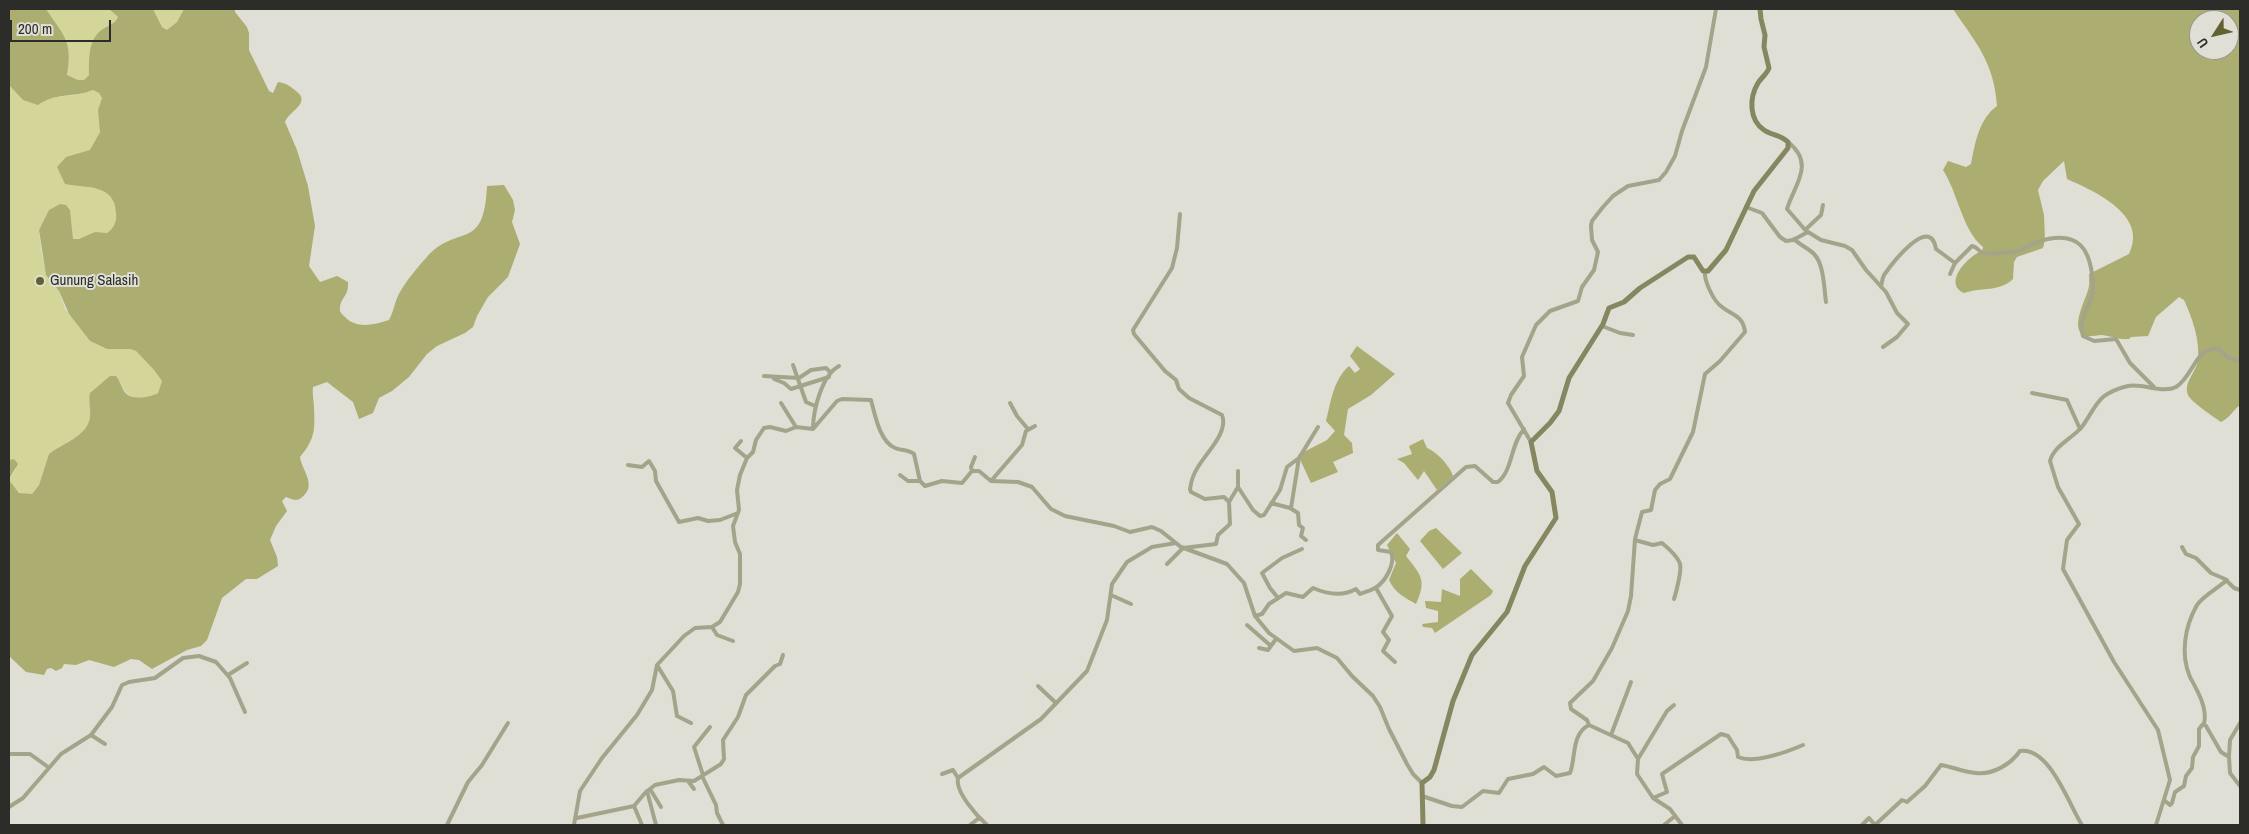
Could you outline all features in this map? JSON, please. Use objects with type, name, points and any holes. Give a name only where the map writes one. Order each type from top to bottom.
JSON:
[{"type":"street","points":[[1422,783],[1430,777],[1434,770],[1453,701],[1472,655],[1508,612],[1525,566],[1556,520],[1557,513],[1552,492],[1537,471],[1531,442],[1508,401],[1524,376],[1521,361],[1526,345],[1543,316],[1554,309],[1579,299],[1582,287],[1594,270],[1598,252],[1592,240],[1592,221],[1602,207],[1628,186],[1659,180],[1669,167],[1675,156],[1682,131],[1703,78],[1716,9]]},
{"type":"street","points":[[1760,9],[1765,32],[1764,51],[1769,68],[1756,86],[1751,109],[1756,122],[1761,128],[1788,142],[1797,152],[1803,167],[1795,194],[1787,209],[1806,231],[1825,242],[1849,247],[1886,292],[1897,313],[1908,324],[1897,337],[1883,347]]},
{"type":"street","points":[[1705,272],[1714,266],[1722,255],[1754,191],[1765,174],[1786,151],[1788,142]]},
{"type":"street","points":[[1746,207],[1762,213],[1784,240],[1788,242],[1806,231],[1821,216],[1823,205]]},
{"type":"street","points":[[1180,214],[1172,268],[1133,330],[1134,334],[1156,360],[1176,380],[1179,389],[1189,398],[1222,415],[1224,424],[1221,433],[1197,468],[1190,489],[1191,492],[1203,499],[1224,497],[1229,502]]},
{"type":"street","points":[[1882,287],[1884,276],[1913,241],[1924,236],[1929,237],[1935,243],[1936,248],[1955,263]]},
{"type":"street","points":[[1950,274],[1955,263],[1972,246],[1984,252],[2010,253],[2052,238],[2072,240],[2080,244],[2090,257],[2093,288],[2092,298],[2084,313],[2083,336],[2094,341],[2116,339],[2130,363],[2154,388]]},
{"type":"street","points":[[1794,239],[1814,254],[1822,268],[1826,302]]},
{"type":"street","points":[[1531,442],[1558,414],[1568,378],[1602,326],[1607,311],[1612,305],[1624,302],[1640,288],[1688,257],[1695,258],[1705,272],[1705,278],[1717,302],[1736,315],[1743,325],[1744,332],[1720,361],[1705,374],[1693,432],[1670,479],[1660,484],[1655,490],[1651,510],[1642,512],[1635,540],[1630,600],[1616,639],[1590,685],[1570,704],[1571,709],[1586,720],[1589,725],[1628,743],[1638,759]]},
{"type":"street","points":[[1602,326],[1617,332],[1633,335]]},
{"type":"street","points":[[2156,825],[2170,780],[2158,730],[2114,662],[2063,569],[2067,540],[2079,524],[2058,487],[2050,461],[2053,453],[2080,429],[2098,402],[2114,390],[2137,385],[2170,389],[2184,381],[2199,358],[2210,349],[2219,349],[2229,358],[2240,361]]},
{"type":"street","points":[[793,365],[806,402],[815,406]]},
{"type":"street","points":[[770,376],[784,383],[791,390],[830,374],[839,366]]},
{"type":"street","points":[[764,376],[800,378],[811,370],[828,368],[830,374],[815,406],[813,429]]},
{"type":"street","points":[[2032,393],[2067,400],[2080,429]]},
{"type":"street","points":[[813,429],[837,401],[842,399],[871,400],[876,420],[888,443],[914,454],[920,481],[925,486],[942,481],[962,483],[972,471],[971,466],[975,456]]},
{"type":"street","points":[[781,403],[796,427]]},
{"type":"street","points":[[1010,403],[1017,416],[1028,429]]},
{"type":"street","points":[[991,481],[1022,446],[1026,437],[1025,432],[1035,426]]},
{"type":"street","points":[[574,825],[577,818],[580,791],[602,758],[637,715],[652,690],[657,665],[694,628],[712,627],[720,622],[740,584],[740,554],[735,542],[733,526],[738,513],[737,490],[740,475],[747,458],[753,452],[756,440],[764,428],[770,427],[786,431],[796,427],[813,429]]},
{"type":"street","points":[[1238,486],[1259,515],[1264,515],[1280,490],[1287,467],[1299,458],[1318,427]]},
{"type":"street","points":[[1255,616],[1262,614],[1269,604],[1287,593],[1304,596],[1312,588],[1327,593],[1347,593],[1356,588],[1360,594],[1376,588],[1389,571],[1393,562],[1392,553],[1378,550],[1378,545],[1466,467],[1475,466],[1493,482],[1498,482],[1507,472],[1508,463],[1517,439],[1524,430]]},
{"type":"street","points":[[741,441],[735,448],[747,458]]},
{"type":"street","points":[[1292,509],[1299,458]]},
{"type":"street","points":[[628,465],[642,467],[649,461],[655,471],[656,481],[679,522],[698,518],[708,521],[723,520],[738,513]]},
{"type":"street","points":[[972,471],[979,471],[991,481],[1018,482],[1032,487],[1051,509],[1065,516],[1114,526],[1130,532],[1152,527],[1183,548],[1227,565],[1244,583],[1255,616],[1276,639],[1294,651],[1317,648],[1339,660],[1375,699],[1411,772],[1422,783],[1424,825]]},
{"type":"street","points":[[1167,564],[1183,548],[1215,545],[1218,535],[1230,524],[1229,502],[1238,486],[1238,471]]},
{"type":"street","points":[[900,475],[908,481],[920,481]]},
{"type":"street","points":[[1271,503],[1292,509],[1298,513],[1300,524],[1303,528],[1301,537],[1306,540]]},
{"type":"street","points":[[1635,540],[1653,544],[1662,543],[1679,562],[1677,591],[1674,599]]},
{"type":"street","points":[[958,778],[1041,719],[1090,667],[1093,653],[1107,620],[1114,580],[1130,559],[1152,547],[1176,543]]},
{"type":"street","points":[[2182,547],[2186,554],[2196,558],[2211,573],[2227,580],[2240,590]]},
{"type":"street","points":[[1278,598],[1262,573],[1282,558],[1302,549]]},
{"type":"street","points":[[2227,580],[2197,605],[2184,640],[2187,668],[2200,695],[2205,719],[2204,724],[2221,752],[2229,756]]},
{"type":"street","points":[[1376,588],[1388,606],[1386,609],[1392,615],[1384,631],[1389,639],[1383,651],[1395,662]]},
{"type":"street","points":[[1111,595],[1131,604]]},
{"type":"street","points":[[1247,625],[1271,646]]},
{"type":"street","points":[[712,627],[717,635],[733,640]]},
{"type":"street","points":[[1259,648],[1266,650],[1276,639]]},
{"type":"street","points":[[9,807],[24,798],[48,767],[65,751],[91,734],[112,708],[124,684],[160,676],[183,658],[194,655],[216,662],[228,675],[245,712]]},
{"type":"street","points":[[577,818],[634,806],[655,785],[679,780],[694,781],[723,762],[723,740],[737,719],[746,695],[774,667],[780,664],[783,655]]},
{"type":"street","points":[[228,675],[248,663]]},
{"type":"street","points":[[657,665],[674,693],[677,716],[691,723]]},
{"type":"street","points":[[1611,734],[1631,682]]},
{"type":"street","points":[[1038,686],[1056,703]]},
{"type":"street","points":[[1674,705],[1667,711],[1638,759],[1637,774],[1653,798],[1670,809],[1682,825]]},
{"type":"street","points":[[448,825],[468,782],[482,765],[508,723]]},
{"type":"street","points":[[2240,723],[2230,740],[2229,756],[2231,774],[2240,786]]},
{"type":"street","points":[[2164,800],[2172,804],[2175,793],[2184,785],[2186,776],[2192,769],[2193,757],[2199,746],[2199,728],[2204,724]]},
{"type":"street","points":[[1422,796],[1460,808],[1483,791],[1499,792],[1508,779],[1533,774],[1545,766],[1556,776],[1570,773],[1574,747],[1582,730],[1589,725]]},
{"type":"street","points":[[710,727],[695,745],[702,776],[717,806],[717,812],[722,825]]},
{"type":"street","points":[[91,734],[105,744]]},
{"type":"street","points":[[1653,798],[1667,791],[1662,774],[1692,756],[1720,734],[1728,736],[1737,750],[1738,757],[1744,759],[1781,754],[1803,745]]},
{"type":"street","points":[[1862,825],[1869,818],[1876,824],[1902,800],[1907,802],[1925,786],[1941,765],[1976,773],[1989,772],[2008,764],[2020,751],[2025,750],[2038,756],[2059,780],[2071,807],[2082,825]]},
{"type":"street","points":[[9,754],[30,754],[48,767]]},
{"type":"street","points":[[942,774],[953,770],[968,804],[987,825]]},
{"type":"street","points":[[688,781],[694,789]]},
{"type":"street","points":[[648,790],[661,807]]},
{"type":"street","points":[[648,790],[656,825]]},
{"type":"street","points":[[634,806],[642,825]]},
{"type":"street","points":[[1664,825],[1675,816]]},
{"type":"street","points":[[970,825],[980,818]]},
{"type":"green space","points":[[9,9],[46,9],[66,39],[69,54],[67,75],[78,80],[84,80],[89,75],[90,52],[95,36],[118,17],[109,9],[153,9],[162,27],[167,30],[177,22],[184,9],[235,9],[235,12],[247,27],[249,50],[269,91],[273,93],[278,82],[283,83],[296,91],[302,99],[301,103],[285,122],[297,150],[308,186],[315,226],[309,266],[320,282],[337,276],[348,282],[340,310],[349,321],[354,323],[366,325],[389,320],[400,292],[426,258],[437,247],[475,229],[481,221],[485,207],[487,186],[504,185],[513,200],[515,210],[512,222],[520,244],[508,277],[488,297],[473,327],[465,333],[437,346],[427,354],[409,377],[392,391],[379,398],[373,413],[359,419],[353,402],[327,382],[313,387],[313,434],[309,445],[300,457],[309,483],[306,493],[299,499],[294,500],[286,497],[282,501],[287,511],[276,526],[270,540],[277,557],[278,566],[257,579],[246,579],[222,598],[207,640],[201,646],[187,650],[152,669],[139,660],[131,659],[114,667],[89,660],[76,665],[64,664],[62,668],[56,671],[51,668],[47,669],[44,675],[26,672],[9,656],[9,480],[19,493],[32,494],[39,485],[49,454],[73,439],[88,424],[90,417],[90,393],[110,376],[116,376],[124,391],[135,397],[145,397],[158,393],[162,381],[136,351],[130,349],[107,349],[90,341],[69,314],[59,291],[46,275],[39,230],[49,210],[60,204],[66,205],[70,210],[73,239],[79,239],[95,232],[107,233],[115,222],[116,216],[111,197],[105,192],[91,187],[65,184],[57,167],[66,157],[90,150],[100,132],[98,110],[102,98],[99,93],[93,90],[51,98],[38,105],[23,100],[9,85]]},
{"type":"green space","points":[[46,9],[109,9],[118,17],[90,50],[89,75],[84,80],[78,80],[67,75],[69,54],[66,39]]},
{"type":"green space","points":[[153,9],[184,9],[177,22],[167,30],[162,27]]},
{"type":"green space","points":[[1953,9],[2240,9],[2240,405],[2221,422],[2188,395],[2187,386],[2198,359],[2198,344],[2195,329],[2184,300],[2179,297],[2156,317],[2148,336],[2125,339],[2102,335],[2086,336],[2081,333],[2078,328],[2078,322],[2089,288],[2089,274],[2129,254],[2133,240],[2132,228],[2116,206],[2091,190],[2067,179],[2064,161],[2043,181],[2038,190],[2044,215],[2045,240],[2043,248],[2017,257],[2014,262],[2013,279],[2002,286],[1964,293],[1958,288],[1956,283],[1960,270],[1965,263],[1982,251],[1983,247],[1970,231],[1943,170],[1948,161],[1966,167],[1971,164],[1976,140],[1982,125],[1991,111],[1997,106],[1988,65]]},
{"type":"green space","points":[[9,85],[23,100],[75,95],[93,90],[99,93],[102,98],[100,104],[100,132],[90,151],[84,152],[84,186],[104,191],[113,198],[117,212],[116,222],[111,231],[107,233],[72,239],[71,222],[54,207],[49,210],[39,230],[46,275],[59,291],[65,309],[90,341],[107,349],[130,349],[136,351],[162,381],[158,393],[141,399],[130,396],[120,381],[110,376],[89,399],[90,420],[88,425],[78,435],[49,454],[39,485],[32,494],[18,492],[9,480],[16,469],[14,459],[9,460]]},
{"type":"green space","points":[[1357,346],[1395,374],[1371,395],[1348,409],[1344,435],[1352,443],[1353,453],[1333,462],[1338,472],[1311,483],[1298,455],[1327,440],[1335,431],[1326,421],[1331,399],[1339,378],[1349,366],[1355,373],[1360,369],[1350,356]]},
{"type":"green space","points":[[1423,439],[1427,448],[1443,460],[1453,476],[1437,490],[1424,471],[1418,480],[1404,463],[1397,459],[1412,454],[1409,446]]},
{"type":"green space","points":[[14,459],[18,464],[9,479],[9,460]]},
{"type":"green space","points":[[1436,528],[1462,553],[1443,569],[1420,541],[1429,531]]},
{"type":"green space","points":[[1397,533],[1410,549],[1406,556],[1421,578],[1421,589],[1416,604],[1397,591],[1389,580],[1396,563],[1387,545]]},
{"type":"green space","points":[[1471,569],[1493,591],[1491,595],[1435,633],[1432,628],[1423,627],[1422,624],[1438,622],[1438,611],[1426,608],[1425,601],[1441,602],[1442,589],[1460,596],[1460,579]]},
{"type":"place","name":"Gunung Salasih","points":[[40,281]]}]
